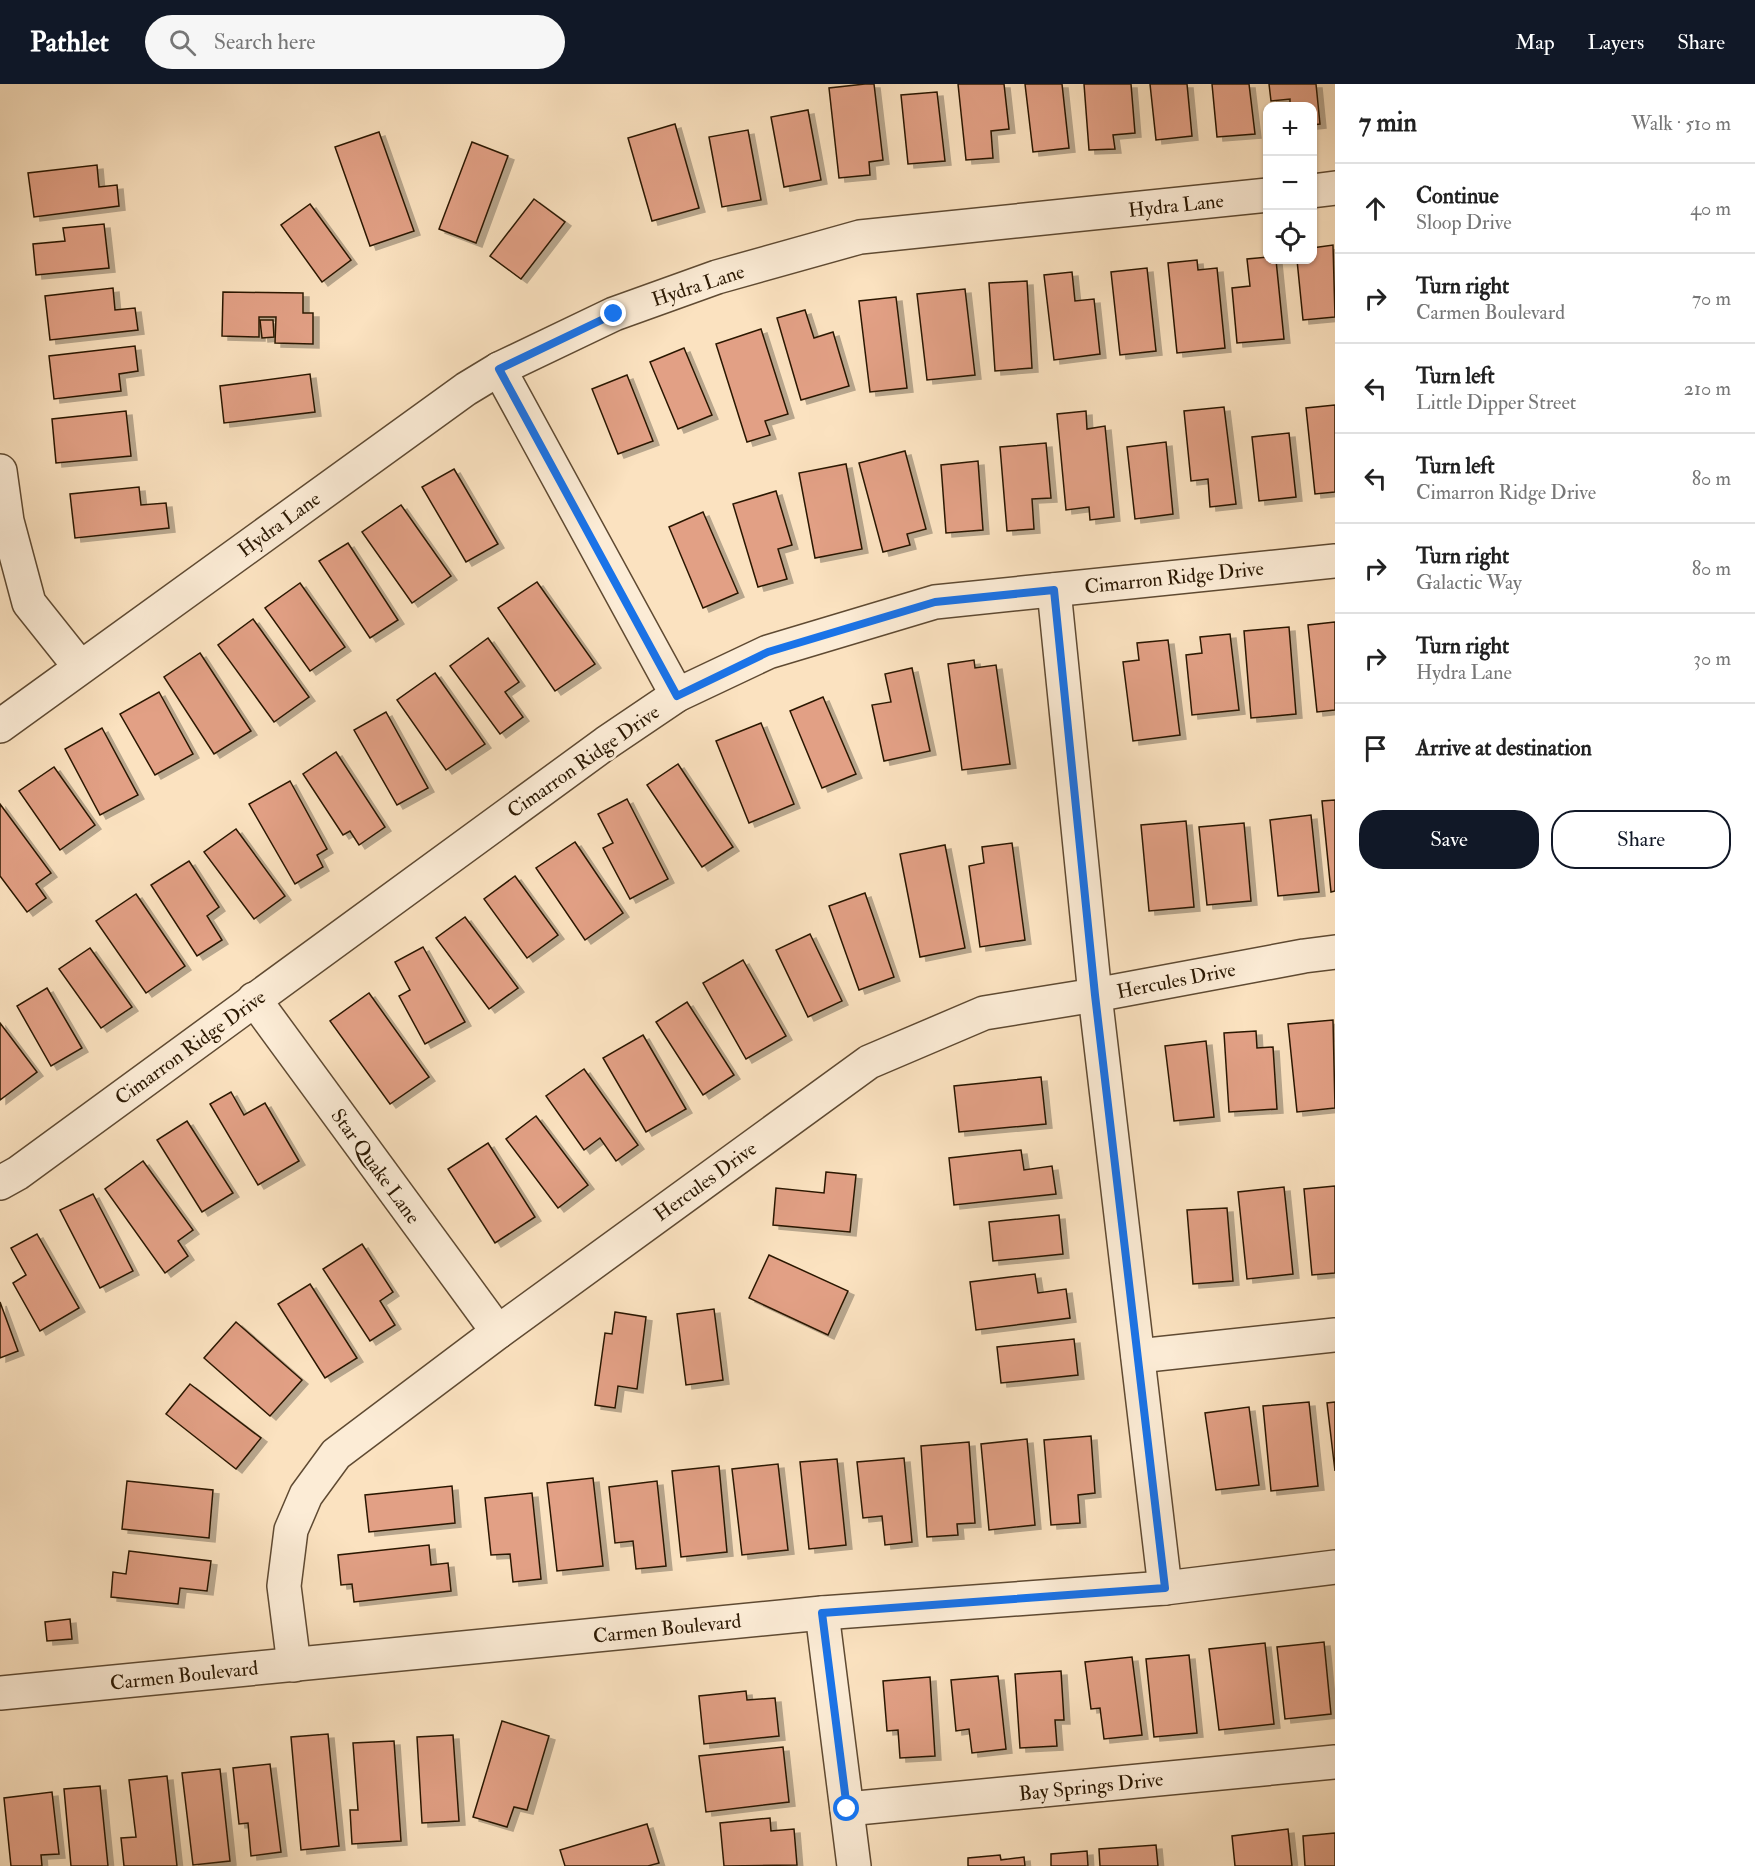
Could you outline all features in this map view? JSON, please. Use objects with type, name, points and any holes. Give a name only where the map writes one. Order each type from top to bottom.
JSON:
[{"type":"street","points":[[1317,190],[1335,188]]},
{"type":"street","name":"Hydra Lane","points":[[0,726],[460,393],[499,369],[614,314],[717,278],[860,237],[1263,196]]},
{"type":"street","points":[[499,369],[677,696]]},
{"type":"street","points":[[0,471],[7,521],[29,603],[80,667]]},
{"type":"street","name":"Cimarron Ridge Drive","points":[[0,1183],[18,1173],[606,743],[677,696],[768,652],[935,602],[1335,561]]},
{"type":"street","points":[[1054,590],[1095,995],[1165,1588]]},
{"type":"street","name":"Hercules Drive","points":[[294,1665],[284,1586],[291,1530],[306,1495],[336,1454],[498,1332],[869,1062],[984,1013],[1335,952]]},
{"type":"street","name":"Star Quake Lane","points":[[254,999],[498,1332]]},
{"type":"street","points":[[1138,1356],[1335,1335]]},
{"type":"street","name":"Carmen Boulevard","points":[[0,1693],[822,1613],[1165,1588],[1335,1567]]},
{"type":"street","points":[[822,1613],[854,1866]]},
{"type":"street","name":"Bay Springs Drive","points":[[847,1809],[1335,1762]]},
{"type":"building","points":[[874,84],[883,160],[869,162],[870,175],[839,178],[829,88]]},
{"type":"building","points":[[958,84],[1004,84],[1009,129],[991,131],[993,158],[966,160]]},
{"type":"building","points":[[1025,84],[1062,84],[1069,148],[1033,152]]},
{"type":"building","points":[[1084,84],[1131,84],[1135,133],[1113,135],[1115,149],[1089,150]]},
{"type":"building","points":[[1150,84],[1187,84],[1192,136],[1156,140]]},
{"type":"building","points":[[1212,84],[1249,84],[1255,134],[1217,137]]},
{"type":"building","points":[[1269,84],[1316,84],[1320,124],[1317,124],[1317,102],[1290,102],[1290,99],[1271,101]]},
{"type":"building","points":[[937,92],[945,161],[908,164],[901,95]]},
{"type":"building","points":[[808,110],[821,180],[784,187],[771,117]]},
{"type":"building","points":[[675,124],[699,208],[652,221],[628,138]]},
{"type":"building","points":[[748,130],[761,200],[722,207],[709,137]]},
{"type":"building","points":[[379,132],[414,231],[370,246],[335,147]]},
{"type":"building","points":[[472,142],[508,156],[476,243],[439,229]]},
{"type":"building","points":[[97,165],[99,187],[117,185],[119,206],[34,217],[28,173]]},
{"type":"building","points":[[534,199],[565,222],[521,279],[490,256]]},
{"type":"building","points":[[310,204],[351,260],[322,282],[281,225]]},
{"type":"building","points":[[104,224],[109,268],[36,275],[33,244],[65,241],[63,228]]},
{"type":"building","points":[[1333,245],[1335,317],[1303,320],[1297,264],[1317,264],[1317,247]]},
{"type":"building","points":[[1263,257],[1263,264],[1276,264],[1284,339],[1237,343],[1232,288],[1250,286],[1247,259]]},
{"type":"building","points":[[1197,260],[1198,270],[1217,268],[1225,348],[1177,353],[1168,263]]},
{"type":"building","points":[[1147,268],[1156,351],[1120,355],[1111,272]]},
{"type":"building","points":[[1072,272],[1075,301],[1094,299],[1100,354],[1054,360],[1044,275]]},
{"type":"building","points":[[1027,281],[1032,368],[995,371],[989,283]]},
{"type":"building","points":[[113,288],[115,310],[135,308],[138,330],[50,340],[45,296]]},
{"type":"building","points":[[965,289],[975,375],[927,380],[917,294]]},
{"type":"building","points":[[223,292],[303,293],[303,313],[313,313],[313,344],[275,343],[276,317],[259,317],[259,337],[222,336]]},
{"type":"building","points":[[896,297],[907,388],[870,392],[859,301]]},
{"type":"building","points":[[805,310],[814,338],[833,332],[849,386],[801,400],[777,318]]},
{"type":"building","points":[[260,320],[273,320],[274,337],[262,338]]},
{"type":"building","points":[[761,329],[788,414],[765,421],[770,435],[747,442],[716,344]]},
{"type":"building","points":[[135,346],[138,371],[119,374],[121,391],[54,399],[49,356]]},
{"type":"building","points":[[684,348],[712,415],[678,429],[650,362]]},
{"type":"building","points":[[310,374],[315,412],[224,423],[220,386]]},
{"type":"building","points":[[627,375],[653,441],[618,454],[592,389]]},
{"type":"building","points":[[1335,405],[1335,492],[1315,494],[1306,408]]},
{"type":"building","points":[[1224,407],[1236,504],[1210,507],[1208,479],[1191,481],[1184,411]]},
{"type":"building","points":[[126,411],[131,456],[56,463],[52,419]]},
{"type":"building","points":[[1086,411],[1087,429],[1105,426],[1114,517],[1090,520],[1089,507],[1066,510],[1057,414]]},
{"type":"building","points":[[1289,433],[1296,497],[1259,501],[1252,437]]},
{"type":"building","points":[[1166,442],[1173,514],[1135,519],[1127,447]]},
{"type":"building","points":[[1046,443],[1051,498],[1032,499],[1034,529],[1007,531],[1000,447]]},
{"type":"building","points":[[905,451],[926,529],[907,534],[910,545],[883,552],[859,463]]},
{"type":"building","points":[[978,461],[983,530],[946,533],[941,465]]},
{"type":"building","points":[[846,464],[862,549],[815,558],[799,473]]},
{"type":"building","points":[[454,469],[498,544],[466,562],[422,487]]},
{"type":"building","points":[[139,487],[141,505],[166,503],[169,528],[75,538],[70,494]]},
{"type":"building","points":[[776,491],[792,545],[778,549],[787,579],[758,587],[733,504]]},
{"type":"building","points":[[401,505],[451,576],[412,603],[362,532]]},
{"type":"building","points":[[703,512],[738,593],[703,608],[669,527]]},
{"type":"building","points":[[348,543],[398,620],[370,638],[319,561]]},
{"type":"building","points":[[537,582],[595,664],[555,691],[498,608]]},
{"type":"building","points":[[300,583],[345,647],[310,671],[265,608]]},
{"type":"building","points":[[253,619],[309,697],[274,722],[218,645]]},
{"type":"building","points":[[1335,622],[1335,710],[1317,712],[1308,625]]},
{"type":"building","points":[[1289,627],[1296,714],[1251,718],[1244,631]]},
{"type":"building","points":[[1230,634],[1239,710],[1192,715],[1186,655],[1202,653],[1200,637]]},
{"type":"building","points":[[488,638],[519,682],[505,692],[523,717],[500,734],[450,666]]},
{"type":"building","points":[[1168,640],[1180,735],[1133,741],[1123,662],[1139,660],[1137,643]]},
{"type":"building","points":[[200,653],[251,731],[214,754],[164,677]]},
{"type":"building","points":[[974,660],[975,668],[996,665],[1010,764],[962,770],[948,664]]},
{"type":"building","points":[[912,668],[930,751],[884,761],[872,705],[891,702],[885,674]]},
{"type":"building","points":[[435,673],[485,744],[446,770],[397,700]]},
{"type":"building","points":[[159,692],[193,754],[155,775],[120,714]]},
{"type":"building","points":[[823,697],[856,774],[822,788],[790,711]]},
{"type":"building","points":[[386,712],[428,788],[397,805],[354,730]]},
{"type":"building","points":[[761,723],[794,804],[749,823],[716,741]]},
{"type":"building","points":[[102,728],[138,795],[100,815],[65,749]]},
{"type":"building","points":[[336,752],[385,827],[359,845],[350,831],[343,835],[303,774]]},
{"type":"building","points":[[678,764],[733,847],[702,867],[647,785]]},
{"type":"building","points":[[54,767],[95,825],[60,850],[19,791]]},
{"type":"building","points":[[290,781],[327,849],[317,855],[323,867],[295,884],[249,804]]},
{"type":"building","points":[[627,799],[668,879],[630,899],[603,848],[613,843],[598,814]]},
{"type":"building","points":[[1335,800],[1335,891],[1331,892],[1322,801]]},
{"type":"building","points":[[0,804],[51,873],[36,884],[46,898],[27,912],[0,876]]},
{"type":"building","points":[[1311,815],[1319,892],[1278,896],[1270,820]]},
{"type":"building","points":[[1186,821],[1194,907],[1149,911],[1141,825]]},
{"type":"building","points":[[1244,823],[1251,901],[1207,905],[1199,827]]},
{"type":"building","points":[[236,829],[285,896],[254,919],[204,852]]},
{"type":"building","points":[[575,842],[623,913],[585,940],[536,868]]},
{"type":"building","points":[[1012,843],[1025,940],[980,947],[969,866],[984,863],[982,847]]},
{"type":"building","points":[[945,845],[965,948],[920,957],[900,854]]},
{"type":"building","points":[[189,861],[219,907],[207,916],[222,940],[197,956],[151,885]]},
{"type":"building","points":[[515,876],[558,935],[527,958],[484,899]]},
{"type":"building","points":[[865,893],[894,977],[859,990],[829,906]]},
{"type":"building","points":[[136,894],[185,966],[146,993],[96,921]]},
{"type":"building","points":[[465,917],[518,988],[489,1009],[436,938]]},
{"type":"building","points":[[810,934],[842,1001],[808,1017],[776,950]]},
{"type":"building","points":[[423,947],[465,1022],[425,1044],[399,996],[410,990],[395,962]]},
{"type":"building","points":[[90,948],[132,1007],[101,1028],[59,969]]},
{"type":"building","points":[[743,960],[786,1036],[746,1059],[703,983]]},
{"type":"building","points":[[47,988],[82,1048],[51,1066],[17,1006]]},
{"type":"building","points":[[369,993],[429,1077],[390,1104],[330,1021]]},
{"type":"building","points":[[687,1002],[734,1075],[703,1095],[656,1022]]},
{"type":"building","points":[[1333,1020],[1335,1108],[1297,1112],[1288,1024]]},
{"type":"building","points":[[0,1023],[37,1072],[0,1100]]},
{"type":"building","points":[[1256,1031],[1257,1048],[1273,1047],[1277,1109],[1229,1112],[1224,1033]]},
{"type":"building","points":[[643,1035],[686,1109],[646,1132],[603,1058]]},
{"type":"building","points":[[1206,1041],[1214,1117],[1174,1121],[1165,1046]]},
{"type":"building","points":[[584,1069],[638,1145],[616,1161],[600,1138],[584,1150],[546,1096]]},
{"type":"building","points":[[1041,1077],[1046,1124],[959,1132],[954,1086]]},
{"type":"building","points":[[231,1092],[244,1115],[265,1103],[299,1161],[258,1185],[210,1104]]},
{"type":"building","points":[[536,1116],[588,1185],[558,1208],[506,1139]]},
{"type":"building","points":[[187,1121],[233,1193],[202,1212],[157,1140]]},
{"type":"building","points":[[488,1143],[535,1217],[495,1243],[448,1169]]},
{"type":"building","points":[[1021,1150],[1024,1170],[1052,1166],[1056,1194],[954,1205],[949,1158]]},
{"type":"building","points":[[143,1161],[193,1230],[178,1241],[188,1256],[165,1273],[105,1189]]},
{"type":"building","points":[[826,1172],[856,1175],[850,1232],[773,1225],[776,1188],[824,1193]]},
{"type":"building","points":[[1335,1186],[1335,1273],[1312,1275],[1304,1189]]},
{"type":"building","points":[[1284,1187],[1293,1274],[1247,1279],[1238,1192]]},
{"type":"building","points":[[93,1194],[133,1271],[100,1288],[60,1210]]},
{"type":"building","points":[[1227,1208],[1233,1281],[1193,1284],[1187,1210]]},
{"type":"building","points":[[1059,1215],[1063,1254],[993,1261],[989,1222]]},
{"type":"building","points":[[37,1234],[79,1308],[40,1331],[13,1283],[26,1275],[11,1248]]},
{"type":"building","points":[[362,1244],[393,1292],[380,1301],[395,1325],[370,1341],[323,1269]]},
{"type":"building","points":[[769,1255],[848,1291],[828,1335],[749,1298]]},
{"type":"building","points":[[1035,1274],[1038,1293],[1066,1289],[1070,1318],[976,1330],[970,1282]]},
{"type":"building","points":[[310,1284],[357,1358],[325,1378],[278,1304]]},
{"type":"building","points":[[0,1302],[18,1351],[0,1358]]},
{"type":"building","points":[[714,1309],[723,1380],[686,1385],[677,1314]]},
{"type":"building","points":[[615,1312],[646,1317],[637,1389],[618,1386],[615,1408],[595,1405],[605,1333],[612,1334]]},
{"type":"building","points":[[236,1322],[302,1380],[270,1416],[204,1358]]},
{"type":"building","points":[[1074,1339],[1078,1375],[1001,1383],[997,1347]]},
{"type":"building","points":[[190,1384],[261,1438],[236,1469],[166,1414]]},
{"type":"building","points":[[1309,1402],[1318,1486],[1271,1491],[1263,1406]]},
{"type":"building","points":[[1335,1402],[1335,1471],[1327,1403]]},
{"type":"building","points":[[1249,1407],[1259,1485],[1216,1490],[1205,1413]]},
{"type":"building","points":[[1091,1436],[1095,1493],[1078,1495],[1080,1523],[1051,1525],[1044,1440]]},
{"type":"building","points":[[1027,1439],[1035,1525],[989,1530],[981,1444]]},
{"type":"building","points":[[969,1442],[975,1523],[957,1524],[958,1535],[927,1537],[921,1446]]},
{"type":"building","points":[[904,1458],[912,1542],[885,1545],[882,1516],[863,1518],[857,1462]]},
{"type":"building","points":[[837,1459],[846,1545],[809,1549],[800,1462]]},
{"type":"building","points":[[778,1464],[788,1550],[742,1555],[732,1469]]},
{"type":"building","points":[[719,1466],[727,1552],[681,1557],[672,1471]]},
{"type":"building","points":[[593,1478],[603,1566],[557,1571],[547,1483]]},
{"type":"building","points":[[127,1481],[213,1490],[209,1538],[122,1529]]},
{"type":"building","points":[[657,1481],[666,1566],[636,1569],[633,1541],[615,1543],[609,1487]]},
{"type":"building","points":[[452,1486],[455,1523],[369,1532],[365,1495]]},
{"type":"building","points":[[532,1493],[541,1579],[513,1582],[510,1554],[491,1555],[485,1498]]},
{"type":"building","points":[[429,1545],[431,1565],[448,1563],[451,1591],[354,1602],[352,1584],[341,1585],[338,1555]]},
{"type":"building","points":[[129,1551],[211,1561],[207,1591],[180,1588],[178,1604],[111,1597],[113,1572],[126,1574]]},
{"type":"building","points":[[70,1619],[72,1639],[47,1641],[45,1622]]},
{"type":"building","points":[[1324,1642],[1331,1714],[1285,1719],[1277,1647]]},
{"type":"building","points":[[1265,1643],[1274,1724],[1219,1730],[1209,1649]]},
{"type":"building","points":[[1189,1655],[1197,1733],[1154,1737],[1146,1659]]},
{"type":"building","points":[[1132,1657],[1142,1735],[1104,1739],[1100,1708],[1091,1709],[1085,1662]]},
{"type":"building","points":[[1061,1671],[1064,1720],[1055,1720],[1057,1746],[1020,1748],[1015,1674]]},
{"type":"building","points":[[998,1676],[1006,1749],[972,1753],[969,1729],[956,1731],[951,1680]]},
{"type":"building","points":[[930,1677],[935,1756],[900,1758],[898,1730],[887,1731],[883,1681]]},
{"type":"building","points":[[746,1691],[747,1700],[775,1698],[779,1736],[704,1744],[699,1696]]},
{"type":"building","points":[[502,1721],[549,1736],[527,1810],[514,1807],[507,1827],[473,1817]]},
{"type":"building","points":[[328,1734],[339,1846],[301,1850],[291,1737]]},
{"type":"building","points":[[453,1735],[459,1821],[422,1823],[417,1737]]},
{"type":"building","points":[[394,1741],[401,1841],[352,1844],[350,1810],[358,1810],[353,1743]]},
{"type":"building","points":[[783,1747],[789,1802],[706,1812],[699,1756]]},
{"type":"building","points":[[270,1764],[281,1852],[251,1856],[248,1823],[239,1824],[233,1768]]},
{"type":"building","points":[[220,1769],[230,1861],[193,1865],[182,1773]]},
{"type":"building","points":[[167,1776],[177,1866],[124,1866],[121,1838],[136,1837],[129,1780]]},
{"type":"building","points":[[100,1786],[108,1866],[71,1866],[64,1789]]},
{"type":"building","points":[[52,1792],[59,1854],[41,1855],[42,1866],[11,1866],[4,1798]]},
{"type":"building","points":[[770,1818],[771,1831],[794,1829],[797,1865],[724,1866],[720,1823]]},
{"type":"building","points":[[647,1824],[659,1863],[648,1866],[565,1866],[560,1850]]},
{"type":"building","points":[[1288,1829],[1292,1866],[1235,1866],[1232,1836]]},
{"type":"building","points":[[1335,1833],[1335,1866],[1305,1866],[1303,1836]]},
{"type":"building","points":[[1156,1845],[1158,1866],[1100,1866],[1099,1849]]},
{"type":"building","points":[[1087,1851],[1088,1866],[1051,1866],[1051,1854]]},
{"type":"building","points":[[1000,1855],[1001,1860],[1024,1857],[1025,1866],[968,1866],[968,1858]]},
{"type":"route","points":[[614,314],[499,369],[677,696],[768,652],[935,602],[1054,590],[1095,995],[1165,1588],[822,1613],[847,1809]]}]
